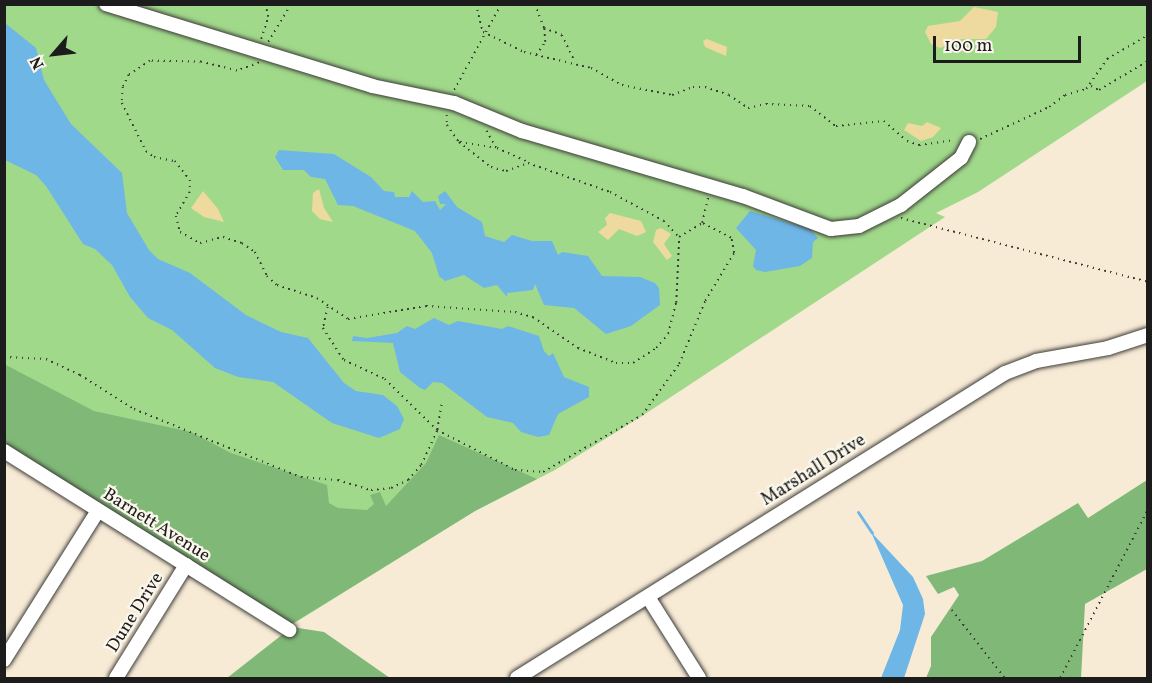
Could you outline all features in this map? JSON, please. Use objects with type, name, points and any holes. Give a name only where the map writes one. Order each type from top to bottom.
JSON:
[{"type":"street","points":[[106,4],[263,54],[473,111],[522,131],[799,214],[831,229],[859,226],[885,214],[961,158],[969,142]]},
{"type":"street","name":"Marshall Drive","points":[[517,678],[1005,373],[1036,361],[1117,346],[1148,335]]},
{"type":"street","name":"Barnett Avenue","points":[[6,456],[289,630]]},
{"type":"street","points":[[4,660],[98,511]]},
{"type":"street","name":"Dune Drive","points":[[116,678],[186,566]]},
{"type":"street","points":[[648,597],[699,678]]},
{"type":"path","points":[[263,54],[260,41],[268,17],[266,4]]},
{"type":"path","points":[[291,4],[259,64],[244,71],[201,62],[150,61],[129,75],[122,93],[122,103],[146,151],[154,158],[174,161],[190,180],[190,192],[176,219],[180,232],[200,243],[223,237],[242,243],[257,254],[273,282],[317,298],[354,320],[426,306],[521,313],[578,348],[616,363],[630,363],[656,348],[668,334],[676,303],[679,237],[702,223],[708,187]]},
{"type":"path","points":[[476,4],[483,33],[536,56],[575,62],[615,83],[672,95],[696,86],[729,95],[748,108],[810,106],[836,126],[884,121],[908,141],[919,145],[948,139],[969,142],[989,137],[1089,86],[1107,60],[1148,35]]},
{"type":"path","points":[[536,4],[545,42],[536,56]]},
{"type":"path","points":[[832,4],[852,4]]},
{"type":"path","points":[[881,4],[892,4]]},
{"type":"path","points":[[543,28],[562,35],[575,62]]},
{"type":"path","points":[[1089,86],[1099,90],[1148,61]]},
{"type":"path","points":[[473,111],[496,148]]},
{"type":"path","points":[[459,142],[496,148],[528,163]]},
{"type":"path","points":[[885,214],[1148,282]]},
{"type":"path","points":[[328,306],[323,328],[340,357],[385,379],[437,430],[515,470],[534,474],[552,469],[642,415],[679,364],[705,301],[734,253],[731,238],[702,223]]},
{"type":"path","points":[[4,357],[46,359],[80,375],[134,409],[289,474],[339,480],[372,490],[386,489],[408,480],[427,458],[437,430],[442,402]]},
{"type":"path","points":[[1060,678],[1148,510]]},
{"type":"path","points":[[952,610],[1005,678]]},
{"type":"green space","points":[[4,5],[1147,5],[1147,81],[978,192],[936,213],[945,217],[642,416],[555,470],[475,511],[296,622],[5,439]]},
{"type":"green space","points":[[4,364],[94,411],[191,432],[231,453],[327,485],[329,503],[338,508],[367,510],[374,504],[370,495],[380,492],[386,506],[426,463],[439,435],[537,479],[475,511],[292,624],[5,444]]},
{"type":"green space","points":[[1147,480],[1147,569],[1085,604],[1081,678],[926,678],[931,666],[931,637],[959,595],[954,587],[938,594],[926,576],[982,561],[1078,503],[1088,518]]},
{"type":"green space","points":[[292,627],[324,632],[390,678],[227,678]]},
{"type":"sand","points":[[974,7],[998,12],[996,27],[986,39],[962,39],[940,48],[931,44],[925,32],[928,26],[960,21]]},
{"type":"sand","points":[[707,39],[727,47],[726,56],[705,47],[703,41]]},
{"type":"sand","points":[[927,122],[941,128],[933,137],[921,141],[904,130],[908,123],[922,126]]},
{"type":"sand","points":[[319,189],[324,208],[333,222],[320,219],[312,211],[313,193]]},
{"type":"sand","points":[[203,191],[218,209],[224,222],[204,217],[191,208]]},
{"type":"sand","points":[[610,213],[641,221],[646,232],[637,236],[619,229],[608,240],[598,232],[607,225],[605,218]]},
{"type":"sand","points":[[661,228],[671,234],[664,244],[672,256],[667,260],[653,242],[656,230]]},
{"type":"water","points":[[5,23],[36,48],[44,80],[71,124],[122,173],[127,213],[149,250],[158,259],[190,273],[246,315],[281,332],[308,338],[344,383],[356,391],[383,395],[397,406],[404,419],[400,429],[379,438],[332,423],[273,382],[238,377],[215,368],[172,330],[148,318],[130,297],[112,265],[95,249],[83,244],[46,186],[36,175],[5,160]]},
{"type":"water","points":[[279,150],[334,154],[371,177],[384,191],[394,192],[395,197],[409,197],[412,191],[423,202],[435,201],[440,210],[446,204],[440,204],[438,196],[445,191],[457,207],[482,222],[485,236],[504,242],[512,235],[532,241],[552,241],[558,255],[562,252],[588,256],[602,276],[640,277],[655,283],[659,288],[660,305],[631,326],[606,334],[574,308],[544,305],[535,284],[533,290],[507,293],[507,297],[497,285],[484,288],[464,275],[445,281],[439,276],[432,253],[415,231],[353,206],[338,205],[325,179],[311,177],[304,170],[283,170],[275,157]]},
{"type":"water","points":[[750,211],[810,229],[818,238],[813,242],[812,258],[800,266],[765,272],[756,270],[753,266],[756,250],[736,228]]},
{"type":"water","points":[[434,318],[449,325],[458,321],[502,329],[508,326],[539,336],[544,351],[549,356],[553,353],[564,377],[589,387],[589,397],[558,414],[549,435],[538,437],[521,432],[513,423],[487,417],[442,383],[433,382],[425,390],[420,388],[400,372],[393,343],[352,341],[353,336],[367,338],[397,333],[407,326],[415,329]]},
{"type":"water","points":[[871,532],[913,577],[923,599],[925,614],[904,678],[881,678],[900,630],[903,605]]},
{"type":"waterway","points":[[858,512],[872,533]]}]
